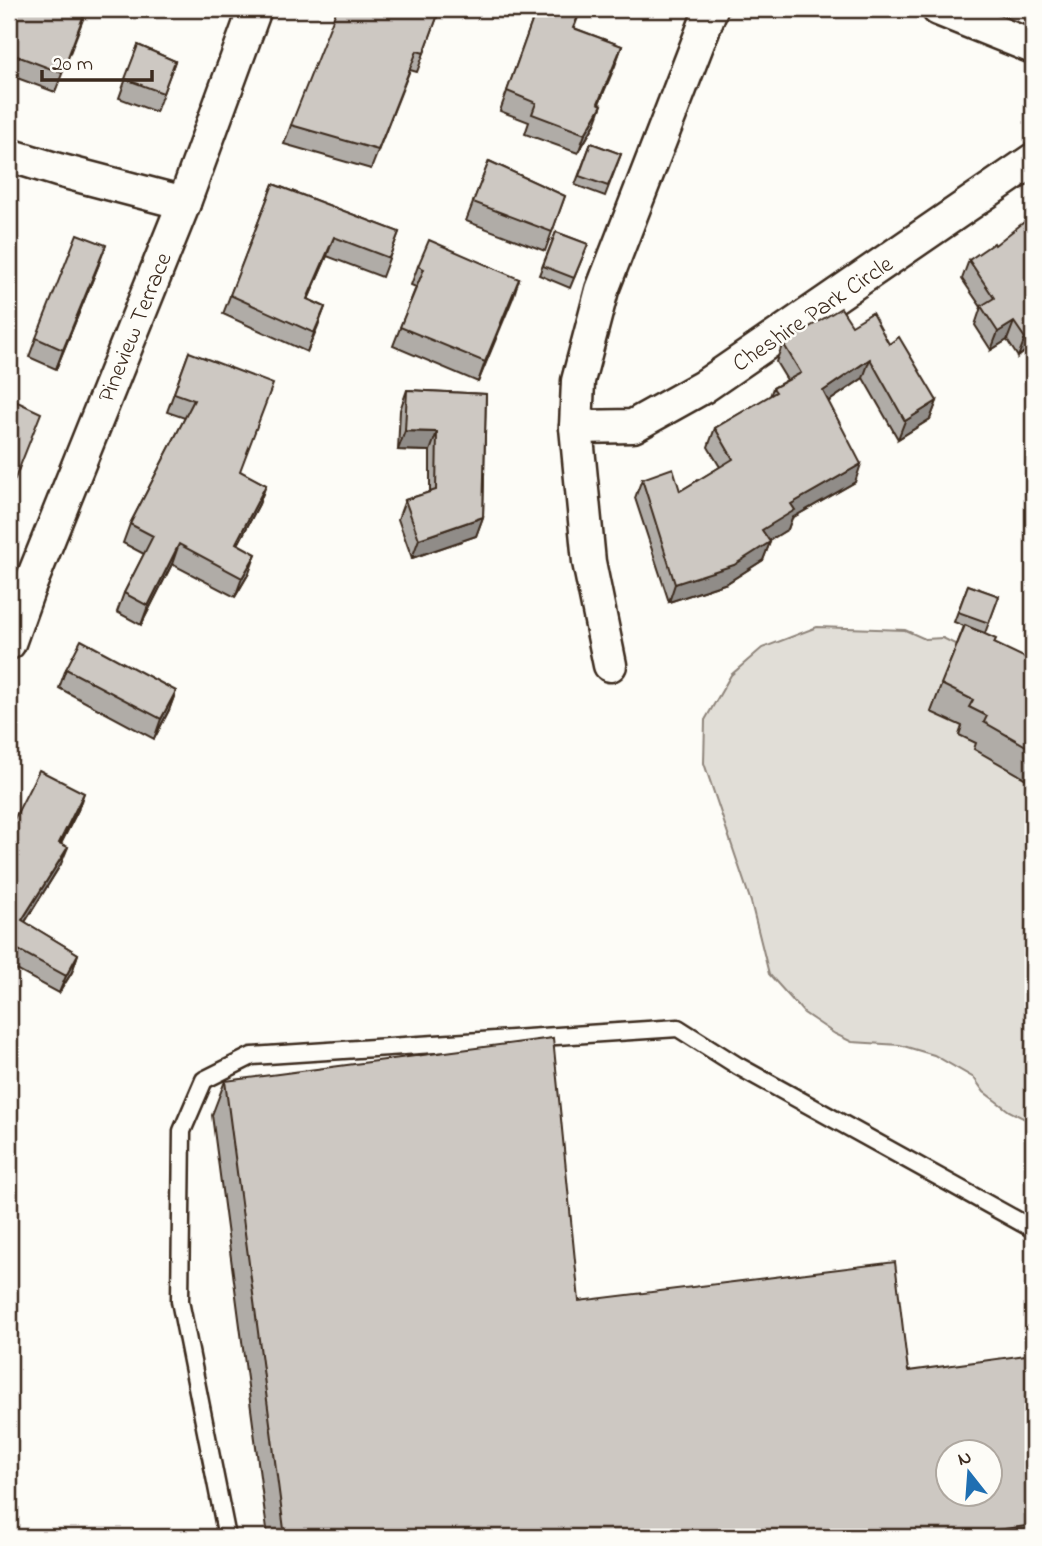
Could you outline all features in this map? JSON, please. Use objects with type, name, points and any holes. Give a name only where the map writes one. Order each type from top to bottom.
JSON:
[{"type":"street","name":"Pineview Terrace","points":[[9,643],[18,587],[184,203],[255,9]]},
{"type":"street","points":[[610,665],[589,562],[576,427],[578,381],[602,290],[711,9]]},
{"type":"street","points":[[938,9],[1033,47]]},
{"type":"street","points":[[9,155],[184,203]]},
{"type":"street","name":"Cheshire Park Circle","points":[[576,427],[634,426],[703,387],[1033,160]]},
{"type":"lane","points":[[227,1537],[180,1301],[182,1130],[204,1080],[251,1056],[678,1028],[738,1066],[1033,1229]]},
{"type":"shaded area","points":[[817,627],[905,630],[925,639],[943,638],[971,652],[1033,720],[1033,1123],[1009,1111],[984,1092],[974,1078],[934,1055],[900,1045],[852,1042],[835,1034],[804,1013],[769,974],[751,902],[704,763],[705,720],[731,675],[762,648]]},
{"type":"building","points":[[9,9],[86,9],[62,73],[9,53]]},
{"type":"building","points":[[337,9],[440,9],[424,53],[417,51],[378,150],[291,125]]},
{"type":"building","points":[[549,9],[574,9],[580,12],[573,28],[622,46],[598,103],[602,105],[585,134],[532,114],[536,103],[507,91],[535,13],[545,17]]},
{"type":"building","points":[[138,45],[175,61],[163,93],[125,79]]},
{"type":"building","points":[[591,143],[621,154],[608,186],[579,176]]},
{"type":"building","points":[[489,161],[565,196],[552,232],[473,202]]},
{"type":"building","points":[[273,184],[399,232],[389,258],[334,237],[307,299],[325,307],[314,333],[230,295]]},
{"type":"building","points":[[1033,215],[1033,332],[1025,338],[1014,322],[998,332],[981,306],[994,298],[969,260],[994,243],[995,245]]},
{"type":"building","points":[[556,232],[588,244],[574,278],[543,266]]},
{"type":"building","points":[[77,234],[106,245],[63,350],[36,338]]},
{"type":"building","points":[[429,240],[519,279],[485,362],[400,327],[424,269],[418,266]]},
{"type":"building","points":[[841,308],[852,325],[872,313],[889,344],[899,337],[937,401],[905,421],[870,359],[823,391],[861,464],[791,504],[795,510],[762,530],[770,542],[734,565],[675,584],[642,479],[673,468],[680,491],[733,459],[715,428],[776,392],[773,388],[801,373],[783,343]]},
{"type":"building","points":[[189,352],[273,384],[240,471],[266,485],[236,543],[256,554],[242,578],[179,544],[148,606],[124,593],[153,536],[130,524],[194,400],[174,393]]},
{"type":"building","points":[[407,390],[486,394],[483,517],[419,539],[405,500],[436,490],[437,432],[405,431]]},
{"type":"building","points":[[9,398],[41,413],[9,494]]},
{"type":"building","points":[[968,585],[999,596],[989,623],[958,612]]},
{"type":"building","points":[[965,625],[996,639],[994,643],[1030,660],[1027,667],[1033,670],[1033,750],[984,722],[987,716],[969,707],[973,700],[941,684]]},
{"type":"building","points":[[81,640],[176,691],[161,719],[66,669]]},
{"type":"building","points":[[39,770],[84,793],[59,843],[68,847],[22,920],[78,954],[66,976],[9,945],[9,867],[15,853],[9,850],[9,829]]},
{"type":"building","points":[[553,1038],[579,1301],[895,1262],[908,1371],[1033,1354],[1033,1525],[945,1537],[285,1537],[225,1081]]}]
